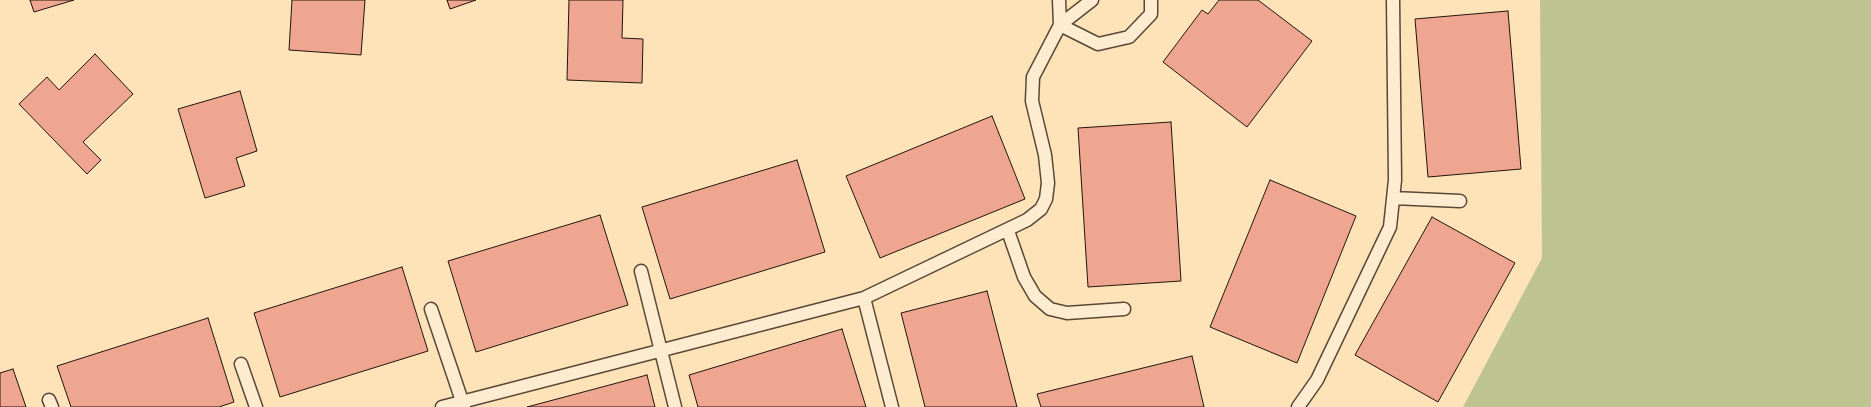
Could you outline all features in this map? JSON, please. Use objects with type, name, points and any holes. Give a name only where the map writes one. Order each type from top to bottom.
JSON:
[{"type":"lane","points":[[1060,0],[1060,26]]},
{"type":"lane","points":[[442,407],[464,404],[864,298],[1008,231],[1027,220],[1041,209],[1046,200],[1048,183],[1045,155],[1032,101],[1033,77],[1060,26],[1092,0]]},
{"type":"lane","points":[[1060,26],[1098,44],[1129,37],[1151,14],[1151,0]]},
{"type":"lane","points":[[1298,407],[1317,380],[1390,227],[1395,180],[1393,0]]},
{"type":"lane","points":[[1393,198],[1460,201]]},
{"type":"lane","points":[[1008,231],[1024,277],[1035,296],[1050,309],[1068,313],[1124,309]]},
{"type":"lane","points":[[641,271],[675,407]]},
{"type":"lane","points":[[864,298],[892,407]]},
{"type":"lane","points":[[431,309],[464,404]]},
{"type":"lane","points":[[241,364],[256,407]]},
{"type":"green space","points":[[1540,0],[1871,0],[1871,407],[1463,407],[1542,258]]},
{"type":"building","points":[[30,0],[74,0],[34,12]]},
{"type":"building","points":[[292,0],[365,0],[361,55],[289,50]]},
{"type":"building","points":[[447,0],[476,0],[450,9]]},
{"type":"building","points":[[569,0],[623,0],[622,38],[643,39],[642,83],[567,80]]},
{"type":"building","points":[[1219,0],[1258,0],[1312,41],[1247,127],[1163,62],[1202,10],[1208,14]]},
{"type":"building","points":[[1508,11],[1521,169],[1428,177],[1415,19]]},
{"type":"building","points":[[95,54],[133,94],[83,142],[101,160],[87,174],[19,104],[47,77],[59,90]]},
{"type":"building","points":[[240,91],[257,151],[236,158],[245,186],[205,198],[178,109]]},
{"type":"building","points":[[992,116],[1025,199],[880,258],[846,176]]},
{"type":"building","points":[[1171,122],[1181,281],[1088,287],[1078,128]]},
{"type":"building","points":[[797,160],[825,252],[670,299],[642,207]]},
{"type":"building","points":[[1270,180],[1356,216],[1297,363],[1210,327]]},
{"type":"building","points":[[600,215],[628,305],[476,352],[448,261]]},
{"type":"building","points":[[1432,217],[1515,263],[1438,402],[1355,355]]},
{"type":"building","points":[[402,267],[428,351],[280,397],[254,313]]},
{"type":"building","points":[[987,291],[1017,407],[925,407],[901,313]]},
{"type":"building","points":[[208,318],[234,402],[219,407],[71,407],[57,366]]},
{"type":"building","points":[[842,329],[866,407],[698,407],[689,375]]},
{"type":"building","points":[[1192,356],[1204,407],[1041,407],[1037,394]]},
{"type":"building","points":[[13,369],[26,407],[0,407],[0,373]]},
{"type":"building","points":[[647,375],[655,407],[527,407]]}]
